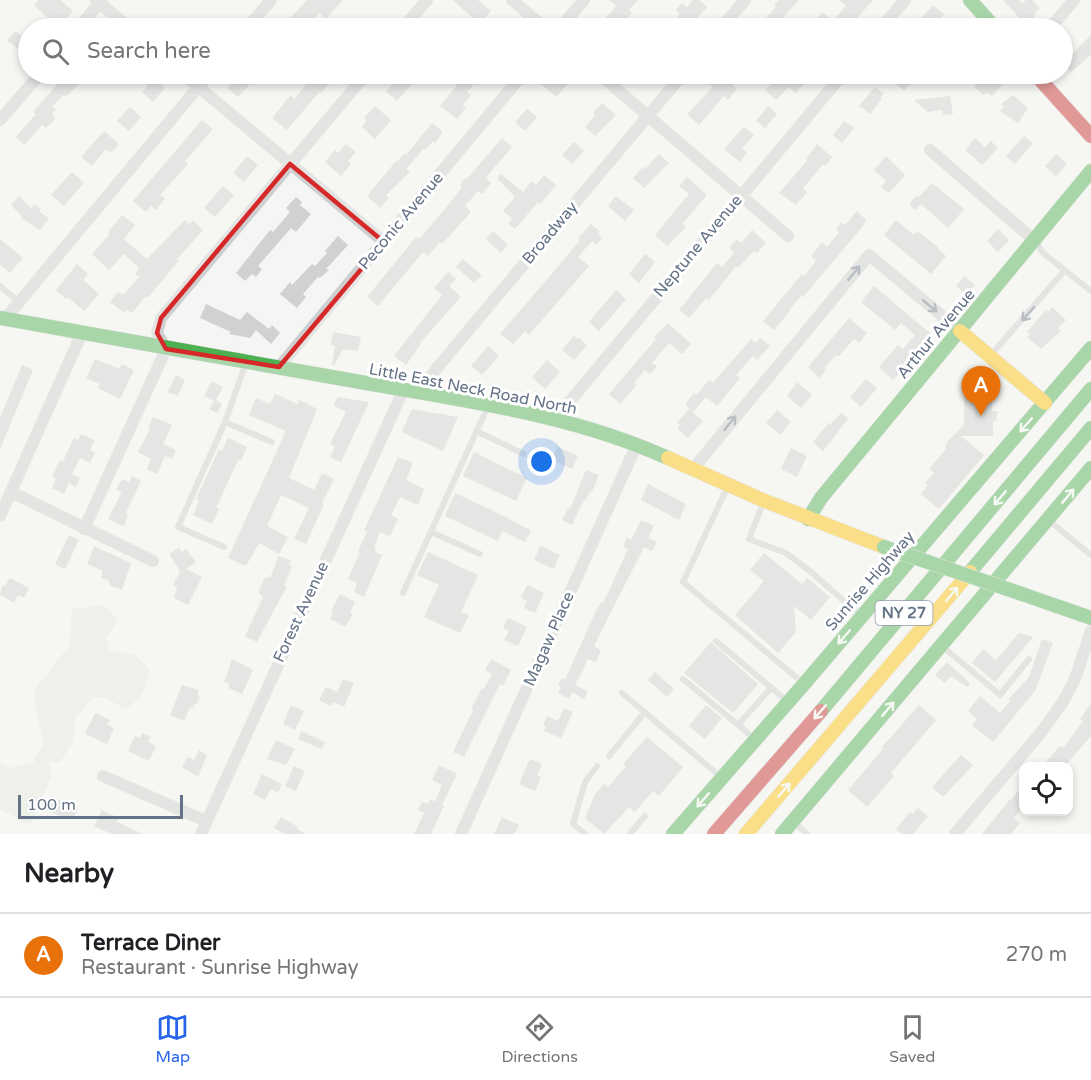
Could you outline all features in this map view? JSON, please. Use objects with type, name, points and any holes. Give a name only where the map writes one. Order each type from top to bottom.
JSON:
[{"type":"main road","points":[[970,0],[986,18]]},
{"type":"main road","points":[[1044,84],[1091,136]]},
{"type":"main road","name":"Arthur Avenue","points":[[808,519],[821,498],[1091,171]]},
{"type":"main road","name":"Little East Neck Road North","points":[[2,319],[488,405],[555,419],[638,444],[808,519],[1091,618]]},
{"type":"main road","points":[[960,331],[1045,403]]},
{"type":"main road","name":"Sunrise Highway","points":[[673,834],[1091,348]]},
{"type":"main road","name":"NY 27","points":[[714,834],[824,707],[1091,389]]},
{"type":"main road","name":"NY 27","points":[[746,834],[1091,428]]},
{"type":"main road","points":[[782,834],[1091,468]]},
{"type":"street","points":[[256,18],[271,0]]},
{"type":"street","points":[[412,18],[427,0]]},
{"type":"street","points":[[512,0],[533,18]]},
{"type":"street","points":[[569,18],[584,0]]},
{"type":"street","points":[[730,18],[745,0]]},
{"type":"street","points":[[890,18],[905,0]]},
{"type":"street","points":[[1059,18],[1074,0]]},
{"type":"street","points":[[86,18],[99,1],[119,18]]},
{"type":"street","points":[[0,120],[31,84]]},
{"type":"street","points":[[196,84],[384,242]]},
{"type":"street","points":[[84,529],[166,349],[157,333],[161,318],[358,84]]},
{"type":"street","name":"Peconic Avenue","points":[[279,368],[515,84]]},
{"type":"street","points":[[611,84],[788,236]]},
{"type":"street","name":"Broadway","points":[[418,393],[674,84]]},
{"type":"street","name":"Neptune Avenue","points":[[555,419],[834,84]]},
{"type":"street","points":[[2,319],[19,302],[199,86]]},
{"type":"street","points":[[930,150],[1035,241]]},
{"type":"street","points":[[693,469],[869,255],[960,331]]},
{"type":"street","points":[[0,516],[82,333]]},
{"type":"street","name":"Forest Avenue","points":[[201,834],[403,391]]},
{"type":"street","name":"Magaw Place","points":[[460,834],[638,444]]},
{"type":"street","points":[[11,492],[153,561]]},
{"type":"street","points":[[955,834],[1043,730],[1063,702],[1075,680],[1091,631]]},
{"type":"street","points":[[103,776],[206,821]]},
{"type":"lane","points":[[1035,241],[1043,253],[1091,291]]},
{"type":"lane","points":[[990,357],[1065,270]]},
{"type":"lane","points":[[0,286],[19,302]]},
{"type":"lane","points":[[224,548],[178,527],[225,422],[246,362]]},
{"type":"lane","points":[[403,593],[488,405]]},
{"type":"lane","points":[[225,422],[272,442]]},
{"type":"lane","points":[[476,431],[524,454]]},
{"type":"lane","points":[[728,485],[683,582],[804,684]]},
{"type":"lane","points":[[765,501],[749,539],[786,553],[862,617]]},
{"type":"lane","points":[[1048,519],[1091,555]]},
{"type":"lane","points":[[431,532],[480,554]]},
{"type":"lane","points":[[716,641],[788,702]]},
{"type":"lane","points":[[941,645],[1000,695],[1029,659]]},
{"type":"lane","points":[[683,679],[756,739]]},
{"type":"lane","points":[[738,725],[771,688]]},
{"type":"lane","points":[[622,693],[722,778]]},
{"type":"lane","points":[[609,756],[645,712]]},
{"type":"lane","points":[[585,834],[573,824],[585,782],[597,766]]},
{"type":"lane","points":[[630,834],[645,816]]},
{"type":"lane","points":[[793,821],[807,834]]},
{"type":"highlighted area","points":[[290,164],[384,242],[279,367],[166,349],[157,333],[161,318]]},
{"type":"shaded area","points":[[103,605],[118,620],[106,637],[109,650],[135,655],[149,669],[144,688],[136,701],[125,709],[106,698],[93,697],[76,717],[72,744],[60,762],[49,761],[52,775],[30,825],[0,809],[0,763],[9,768],[33,763],[44,742],[34,691],[70,645],[72,609]]},
{"type":"building","points":[[39,0],[60,0],[73,11],[67,18],[48,18],[34,5]]},
{"type":"building","points":[[307,0],[343,0],[327,18],[319,13],[314,18],[290,18]]},
{"type":"building","points":[[453,0],[478,0],[491,11],[485,18],[472,18]]},
{"type":"building","points":[[609,0],[638,0],[629,10],[632,13],[628,18],[606,18],[616,6]]},
{"type":"building","points":[[693,0],[699,0],[707,7],[698,18],[677,18],[680,14],[676,10],[682,3],[687,7]]},
{"type":"building","points":[[779,0],[799,0],[783,18],[766,18],[776,7],[774,5]]},
{"type":"building","points":[[839,0],[873,0],[857,18],[836,18],[846,6]]},
{"type":"building","points":[[1003,0],[1019,0],[1022,4],[1026,0],[1032,0],[1040,8],[1033,18],[1020,18]]},
{"type":"building","points":[[933,5],[944,14],[941,18],[922,18]]},
{"type":"building","points":[[822,12],[829,18],[817,18]]},
{"type":"building","points":[[15,31],[18,33],[18,49],[7,41]]},
{"type":"building","points":[[1091,35],[1091,55],[1073,70],[1073,53]]},
{"type":"building","points":[[58,84],[79,84],[66,97],[63,95],[52,107],[56,110],[52,114],[55,119],[46,128],[42,125],[24,145],[16,137],[36,114],[33,112]]},
{"type":"building","points":[[149,84],[161,84],[165,88],[153,102],[142,92]]},
{"type":"building","points":[[231,84],[250,84],[238,97],[227,88]]},
{"type":"building","points":[[306,84],[329,84],[321,93],[320,91],[287,130],[272,118],[291,95],[294,99]]},
{"type":"building","points":[[392,84],[412,84],[397,101],[386,91]]},
{"type":"building","points":[[458,84],[474,84],[467,92],[471,95],[463,105],[466,108],[457,119],[440,106]]},
{"type":"building","points":[[541,84],[568,84],[556,97]]},
{"type":"building","points":[[709,84],[731,84],[737,89],[728,100],[724,96],[699,125],[687,114],[713,87]]},
{"type":"building","points":[[771,84],[804,84],[796,93],[788,87],[776,100],[765,90]]},
{"type":"building","points":[[896,84],[910,84],[904,91]]},
{"type":"building","points":[[976,84],[1002,85],[992,96],[987,92],[984,95],[974,87]]},
{"type":"building","points":[[875,87],[884,94],[870,114],[859,106]]},
{"type":"building","points":[[1013,95],[1028,108],[1018,123],[1000,111],[1004,106],[1001,104]]},
{"type":"building","points":[[950,96],[953,114],[943,115],[942,110],[928,112],[914,100]]},
{"type":"building","points":[[602,103],[616,115],[595,136],[585,127]]},
{"type":"building","points":[[375,106],[391,120],[375,139],[362,127],[367,120],[364,118]]},
{"type":"building","points":[[768,106],[777,114],[765,128],[756,121]]},
{"type":"building","points":[[130,107],[141,117],[129,131],[117,121]]},
{"type":"building","points":[[527,109],[537,117],[525,131],[515,122]]},
{"type":"building","points":[[202,120],[213,129],[185,161],[188,164],[160,195],[165,199],[156,210],[151,206],[146,212],[133,201]]},
{"type":"building","points":[[844,121],[854,128],[842,143],[833,135]]},
{"type":"building","points":[[432,123],[443,132],[435,143],[433,141],[425,150],[424,148],[406,169],[410,172],[386,195],[389,198],[380,208],[367,196],[396,161],[405,153],[406,155]]},
{"type":"building","points":[[744,127],[754,135],[742,149],[747,152],[740,162],[724,149]]},
{"type":"building","points":[[104,131],[119,144],[111,153],[106,149],[92,166],[81,157]]},
{"type":"building","points":[[1024,136],[1033,143],[1015,164],[1006,156]]},
{"type":"building","points":[[502,138],[512,147],[486,178],[491,183],[482,194],[478,191],[465,206],[471,212],[428,256],[423,252],[378,306],[367,297],[416,237],[419,239],[446,208],[462,187],[460,185],[465,178],[467,179]]},
{"type":"building","points":[[975,138],[985,147],[991,141],[998,148],[982,165],[965,150]]},
{"type":"building","points":[[574,142],[584,151],[572,164],[562,155]]},
{"type":"building","points":[[346,144],[356,152],[348,161],[351,164],[341,176],[325,162],[335,150],[338,153]]},
{"type":"building","points":[[817,144],[832,157],[825,166],[823,164],[803,189],[807,192],[796,205],[779,193],[807,161],[806,159]]},
{"type":"building","points":[[659,154],[669,163],[644,188],[633,178]]},
{"type":"building","points":[[1056,154],[1067,164],[1056,176],[1045,166]]},
{"type":"building","points":[[247,156],[258,165],[244,182],[233,173]]},
{"type":"building","points":[[886,156],[905,175],[889,193],[881,187],[886,181],[874,170]]},
{"type":"building","points":[[72,172],[84,183],[64,206],[51,195]]},
{"type":"building","points":[[501,174],[523,192],[532,181],[536,185],[544,175],[556,185],[515,229],[508,224],[512,218],[503,211],[515,197],[497,178]]},
{"type":"building","points":[[687,177],[707,195],[682,224],[686,227],[667,246],[655,235],[689,194],[679,186]]},
{"type":"building","points":[[932,183],[964,209],[948,228],[921,204],[915,210],[909,204]]},
{"type":"building","points":[[223,186],[234,195],[215,217],[204,208]]},
{"type":"building","points":[[19,196],[31,208],[34,204],[49,218],[40,230],[21,218],[22,216],[11,205]]},
{"type":"building","points":[[616,196],[634,210],[625,221],[608,206]]},
{"type":"building","points":[[296,197],[302,202],[300,205],[311,214],[296,232],[291,228],[258,266],[262,269],[256,277],[252,274],[245,281],[236,273],[270,230],[273,232],[290,212],[286,208]]},
{"type":"building","points":[[857,211],[866,220],[863,226],[774,330],[763,321],[802,274],[804,276],[816,261],[811,256],[822,242],[827,247],[839,232],[836,229],[841,223],[845,225]]},
{"type":"building","points":[[122,215],[135,225],[124,239],[147,259],[185,220],[189,224],[193,220],[203,230],[177,259],[179,260],[148,298],[146,296],[132,313],[127,310],[125,313],[110,302],[118,292],[123,295],[139,277],[135,274],[139,268],[124,254],[109,270],[92,254],[110,234],[108,232]]},
{"type":"building","points":[[896,220],[914,235],[917,231],[946,256],[931,274],[884,235]]},
{"type":"building","points":[[591,224],[600,232],[598,234],[602,238],[596,245],[592,241],[578,257],[589,266],[529,335],[525,331],[513,344],[500,334],[567,256],[580,240],[578,238]]},
{"type":"building","points":[[998,229],[1009,240],[998,252],[987,241]]},
{"type":"building","points":[[752,230],[766,243],[757,253],[754,251],[738,268],[736,266],[709,300],[706,298],[689,318],[679,310],[717,263],[722,267],[734,253],[729,248],[737,239],[741,243]]},
{"type":"building","points":[[493,231],[508,245],[501,253],[486,239]]},
{"type":"building","points":[[338,236],[348,245],[326,269],[329,270],[320,278],[318,277],[303,294],[306,297],[297,308],[280,294],[290,282],[292,285],[312,264],[315,266]]},
{"type":"building","points":[[0,239],[23,258],[10,273],[0,264]]},
{"type":"building","points":[[645,254],[655,262],[639,283],[629,274]]},
{"type":"building","points":[[463,259],[482,275],[474,283],[456,267]]},
{"type":"building","points":[[77,264],[88,274],[83,280],[99,294],[84,311],[56,290]]},
{"type":"building","points":[[448,272],[456,279],[449,286],[461,297],[420,343],[406,365],[394,356],[442,295],[434,288]]},
{"type":"building","points":[[964,276],[975,285],[966,295],[956,286]]},
{"type":"building","points":[[874,286],[932,335],[893,380],[879,367],[898,345],[903,349],[915,335],[901,323],[895,330],[861,302]]},
{"type":"building","points":[[616,290],[626,299],[599,331],[589,322]]},
{"type":"building","points":[[206,304],[240,320],[247,312],[269,329],[272,325],[280,333],[271,344],[256,330],[250,338],[229,334],[231,332],[200,318]]},
{"type":"building","points":[[1052,307],[1066,320],[1058,328],[1061,331],[1041,349],[1027,337],[1030,334],[1027,332],[1046,310],[1048,312]]},
{"type":"building","points":[[849,318],[867,333],[859,343],[854,339],[838,357],[836,355],[824,368],[826,370],[819,378],[808,367]]},
{"type":"building","points":[[668,323],[691,344],[682,354],[669,343],[652,363],[657,366],[650,374],[645,370],[634,383],[637,385],[620,404],[609,394],[656,339],[654,337]]},
{"type":"building","points":[[333,332],[361,337],[358,351],[343,349],[334,366],[332,365],[335,346],[331,345]]},
{"type":"building","points":[[574,336],[587,345],[574,360],[562,350]]},
{"type":"building","points":[[760,338],[770,346],[757,360],[753,356],[736,375],[740,378],[717,406],[706,397],[693,412],[685,404],[709,380],[713,383],[751,339],[755,343]]},
{"type":"building","points":[[488,346],[499,356],[482,375],[471,366]]},
{"type":"building","points":[[95,359],[119,369],[122,364],[134,370],[120,399],[98,388],[100,384],[86,378]]},
{"type":"building","points":[[547,360],[560,372],[545,389],[532,377]]},
{"type":"building","points":[[22,365],[33,370],[0,449],[0,418]]},
{"type":"building","points":[[176,375],[185,380],[178,396],[168,392]]},
{"type":"building","points":[[866,379],[877,388],[861,407],[850,397]]},
{"type":"building","points":[[212,381],[223,387],[216,400],[222,404],[217,413],[209,409],[214,401],[204,396]]},
{"type":"building","points":[[797,382],[812,395],[801,408],[787,396]]},
{"type":"building","points":[[275,394],[297,404],[299,400],[317,409],[289,478],[314,490],[322,473],[334,479],[306,544],[294,539],[309,508],[281,495],[267,526],[288,537],[279,554],[259,543],[246,566],[228,558],[286,431],[249,415],[256,398],[270,404]]},
{"type":"building","points":[[338,397],[369,402],[341,462],[330,457],[335,447],[330,444],[346,412],[333,405]]},
{"type":"building","points":[[964,397],[992,397],[992,411],[997,411],[996,421],[993,421],[993,436],[961,436],[984,455],[939,509],[921,494],[928,485],[925,483],[934,473],[929,469],[946,449],[946,443],[964,425]]},
{"type":"building","points":[[412,409],[458,417],[443,451],[402,432]]},
{"type":"building","points":[[689,409],[703,421],[688,438],[677,428],[680,425],[677,423]]},
{"type":"building","points":[[777,410],[791,422],[780,435],[766,423]]},
{"type":"building","points":[[841,413],[848,419],[823,451],[813,442]]},
{"type":"building","points":[[153,417],[172,425],[163,444],[176,450],[172,459],[165,456],[157,474],[147,469],[151,459],[138,452],[150,429],[148,428]]},
{"type":"building","points":[[81,434],[95,440],[90,450],[95,453],[90,463],[80,458],[72,474],[80,478],[76,487],[69,483],[64,494],[52,488],[56,479],[52,477],[74,438],[78,440]]},
{"type":"building","points":[[228,438],[247,447],[241,461],[238,460],[216,508],[219,509],[212,524],[193,515],[199,500],[196,499],[219,449],[222,451]]},
{"type":"building","points":[[557,447],[578,456],[572,469],[551,460]]},
{"type":"building","points":[[791,448],[807,456],[797,477],[781,469]]},
{"type":"building","points":[[474,452],[527,478],[516,501],[463,476]]},
{"type":"building","points":[[398,457],[413,463],[406,480],[424,489],[418,505],[400,497],[391,515],[398,519],[390,536],[380,532],[374,547],[375,552],[382,555],[364,597],[354,592],[357,583],[348,579],[367,532],[364,530]]},
{"type":"building","points":[[586,470],[599,475],[592,492],[590,491],[584,500],[572,525],[562,520],[568,508],[570,509]]},
{"type":"building","points":[[132,476],[141,481],[127,510],[126,515],[128,516],[124,526],[108,519],[122,492],[116,490],[122,479],[129,482]]},
{"type":"building","points":[[648,484],[686,504],[679,520],[641,500]]},
{"type":"building","points":[[455,493],[531,530],[525,542],[502,531],[498,541],[445,516]]},
{"type":"building","points":[[641,520],[654,526],[648,538],[657,542],[652,551],[644,547],[594,646],[601,650],[596,662],[588,659],[575,685],[588,691],[584,699],[572,692],[569,699],[558,693],[561,687],[558,685],[562,678],[565,680],[594,615],[611,586],[628,549],[623,546],[627,538],[631,540]]},
{"type":"building","points":[[69,535],[79,540],[65,569],[55,564]]},
{"type":"building","points":[[94,546],[131,563],[122,590],[101,578],[103,571],[87,564]]},
{"type":"building","points":[[540,546],[560,555],[554,569],[534,560]]},
{"type":"building","points":[[179,548],[182,552],[186,549],[196,562],[186,569],[202,577],[188,605],[174,598],[177,587],[173,585],[180,571],[169,554]]},
{"type":"building","points":[[428,552],[478,575],[461,612],[469,615],[460,633],[424,617],[439,585],[417,575]]},
{"type":"building","points":[[764,553],[802,584],[807,578],[830,597],[811,620],[794,606],[796,632],[778,653],[735,615],[764,581],[750,570]]},
{"type":"building","points":[[279,556],[291,561],[289,565],[292,567],[284,585],[287,586],[257,642],[245,636],[263,597],[258,592],[265,577],[270,578]]},
{"type":"building","points":[[10,578],[29,588],[24,598],[18,595],[14,603],[0,595],[3,584],[5,586]]},
{"type":"building","points":[[527,585],[544,593],[535,613],[524,608],[527,601],[521,598]]},
{"type":"building","points":[[340,594],[355,602],[350,612],[353,614],[345,627],[330,619],[333,612],[331,611]]},
{"type":"building","points":[[508,618],[527,627],[518,646],[504,640],[509,631],[503,628]]},
{"type":"building","points":[[1019,633],[1033,637],[995,682],[972,663],[983,649],[996,660]]},
{"type":"building","points":[[1042,639],[1053,643],[1035,691],[993,742],[972,725],[977,719],[968,711],[980,696],[1000,713],[1029,677]]},
{"type":"building","points":[[711,642],[758,684],[733,713],[684,673]]},
{"type":"building","points":[[232,659],[253,670],[242,694],[228,688],[230,684],[224,682]]},
{"type":"building","points":[[491,659],[511,670],[503,686],[500,684],[464,757],[453,752],[473,710],[471,709],[492,674],[485,670]]},
{"type":"building","points":[[947,662],[970,683],[967,687],[951,676],[945,683],[935,675]]},
{"type":"building","points":[[655,672],[674,689],[667,697],[648,680]]},
{"type":"building","points":[[343,679],[354,683],[344,707],[333,702],[331,706],[319,700],[326,687],[337,692]]},
{"type":"building","points":[[182,685],[199,690],[197,695],[200,696],[196,705],[194,704],[193,708],[190,707],[184,721],[170,715]]},
{"type":"building","points":[[1091,703],[1091,736],[1068,762],[1046,762],[1060,746],[1063,748],[1083,721],[1080,719]]},
{"type":"building","points":[[291,705],[304,711],[295,730],[283,724]]},
{"type":"building","points":[[706,705],[722,718],[705,739],[689,726]]},
{"type":"building","points":[[919,705],[936,720],[891,773],[894,776],[867,807],[848,790]]},
{"type":"building","points":[[564,708],[573,712],[561,738],[544,731],[546,726],[543,725],[547,716],[558,721]]},
{"type":"building","points":[[95,713],[110,720],[107,725],[114,728],[107,744],[85,734]]},
{"type":"building","points":[[301,731],[325,742],[322,749],[298,739]]},
{"type":"building","points":[[142,733],[151,737],[148,742],[156,746],[149,761],[128,751],[135,736],[140,738]]},
{"type":"building","points":[[647,737],[683,767],[659,796],[653,791],[635,812],[629,807],[604,834],[585,818],[595,794],[604,784],[608,787],[626,766],[623,764]]},
{"type":"building","points":[[276,740],[295,749],[286,765],[267,759]]},
{"type":"building","points":[[199,750],[207,755],[198,777],[182,767],[187,757],[194,760]]},
{"type":"building","points":[[961,755],[973,765],[943,797],[932,787]]},
{"type":"building","points":[[530,759],[542,764],[537,775],[541,777],[535,791],[519,784]]},
{"type":"building","points":[[439,765],[457,774],[442,805],[435,802],[442,785],[432,780]]},
{"type":"building","points":[[294,766],[305,771],[296,791],[285,786]]},
{"type":"building","points":[[262,774],[282,784],[278,793],[271,789],[265,800],[253,794]]},
{"type":"building","points":[[1019,790],[1019,811],[1014,818],[1020,823],[1011,834],[982,834],[1010,799]]},
{"type":"building","points":[[53,797],[78,809],[73,819],[68,817],[67,819],[46,810]]},
{"type":"building","points":[[430,799],[444,806],[431,834],[414,834],[424,813],[418,810],[422,802],[428,804]]},
{"type":"building","points":[[918,808],[928,816],[913,834],[902,834],[896,829],[910,812],[913,814]]},
{"type":"building","points":[[102,810],[119,818],[117,822],[143,834],[112,834],[94,826]]},
{"type":"building","points":[[281,817],[306,834],[285,834],[274,828]]},
{"type":"building","points":[[502,817],[519,825],[514,834],[494,834]]},
{"type":"traffic: fast","points":[[970,0],[986,18]]},
{"type":"traffic: fast","points":[[808,519],[821,498],[1091,171]]},
{"type":"traffic: fast","points":[[0,318],[520,411],[595,431],[668,458]]},
{"type":"traffic: fast","points":[[673,834],[1091,348]]},
{"type":"traffic: fast","points":[[821,711],[1091,389]]},
{"type":"traffic: fast","points":[[970,572],[1091,428]]},
{"type":"traffic: fast","points":[[782,834],[1091,468]]},
{"type":"traffic: fast","points":[[884,547],[1022,594]]},
{"type":"traffic: fast","points":[[1022,594],[1091,618]]},
{"type":"traffic: slow","points":[[960,331],[1045,403]]},
{"type":"traffic: slow","points":[[668,458],[765,501],[884,547]]},
{"type":"traffic: slow","points":[[746,834],[970,572]]},
{"type":"traffic: jam","points":[[1044,84],[1091,136]]},
{"type":"traffic: jam","points":[[714,834],[821,711]]},
{"type":"place","name":"Terrace Diner","points":[[981,416]]}]
